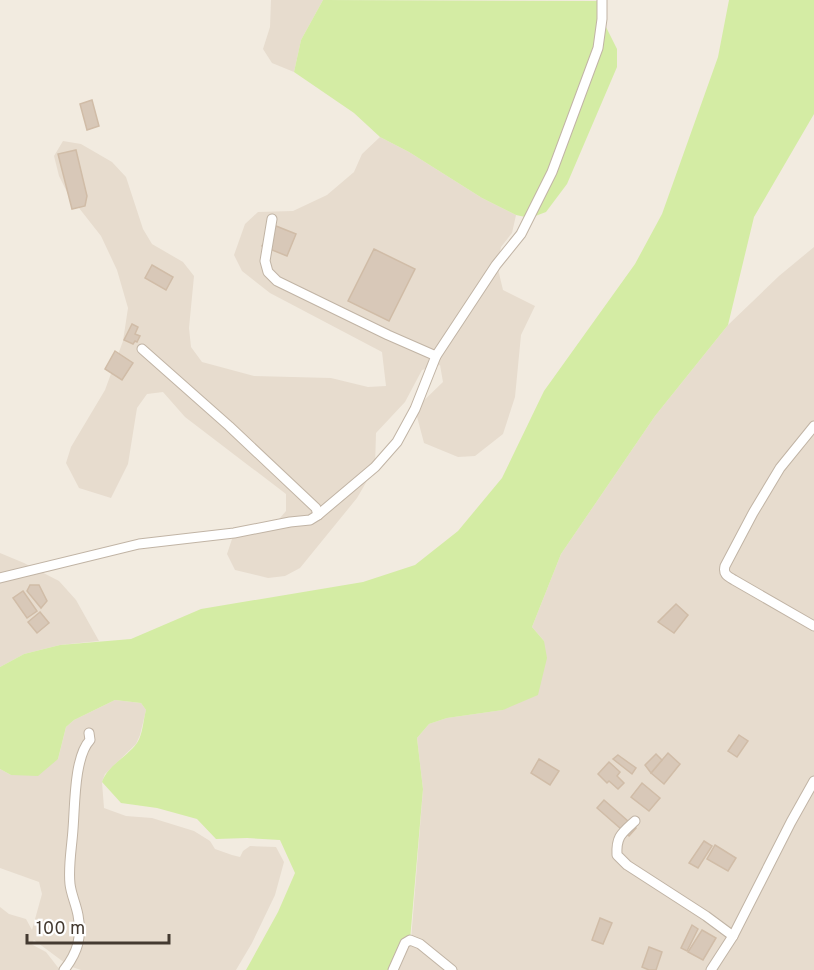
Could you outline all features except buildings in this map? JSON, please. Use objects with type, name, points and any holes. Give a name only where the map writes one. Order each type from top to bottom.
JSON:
[{"type":"street","points":[[0,578],[139,544],[234,533],[309,520],[375,468],[398,442],[415,409],[436,356],[496,265],[520,234],[552,172],[598,48],[602,0]]},
{"type":"street","points":[[272,219],[265,261],[268,272],[277,281],[436,356]]},
{"type":"street","points":[[142,349],[229,426],[316,508],[318,515]]},
{"type":"street","points":[[814,426],[780,468],[753,513],[724,570],[726,575],[734,580],[814,626]]},
{"type":"street","points":[[64,970],[74,957],[79,942],[79,916],[70,884],[71,862],[75,786],[86,744],[90,740],[89,733]]},
{"type":"street","points":[[711,970],[734,936],[814,781]]},
{"type":"street","points":[[635,821],[620,836],[616,845],[617,855],[627,865],[734,936]]},
{"type":"street","points":[[393,970],[405,943],[411,940],[420,944],[452,970]]},
{"type":"shaded area","points":[[271,0],[323,0],[301,40],[294,72],[272,63],[263,49],[270,27]]},
{"type":"shaded area","points":[[380,137],[409,152],[482,198],[516,215],[512,233],[501,247],[497,265],[503,290],[535,306],[521,335],[515,397],[503,434],[475,456],[458,457],[424,443],[415,409],[443,382],[440,365],[422,370],[405,402],[376,433],[375,467],[357,498],[300,568],[285,576],[268,578],[235,570],[227,554],[234,533],[243,536],[274,525],[286,511],[286,494],[185,417],[163,392],[147,394],[137,408],[128,464],[111,498],[79,488],[66,463],[71,447],[105,390],[123,341],[128,308],[117,270],[101,236],[68,194],[59,176],[54,156],[63,141],[81,144],[112,162],[126,177],[143,229],[152,244],[183,262],[194,276],[189,328],[191,347],[202,362],[254,376],[331,378],[368,387],[386,386],[382,352],[270,293],[242,271],[234,255],[245,224],[258,212],[293,211],[327,195],[354,172],[362,154]]},
{"type":"shaded area","points":[[814,247],[814,970],[395,970],[411,940],[423,789],[417,738],[429,724],[447,718],[503,710],[544,641],[532,627],[561,554],[655,416],[728,325],[779,276]]},
{"type":"shaded area","points":[[0,553],[59,581],[76,600],[99,641],[60,645],[24,654],[0,667]]},
{"type":"shaded area","points":[[115,700],[141,703],[146,710],[136,744],[105,774],[102,782],[104,808],[126,816],[152,818],[194,831],[210,841],[215,849],[240,857],[243,851],[250,846],[276,847],[284,862],[275,895],[236,970],[81,970],[69,966],[34,940],[31,944],[46,952],[60,970],[0,970],[0,907],[9,914],[26,919],[32,930],[42,894],[39,882],[0,868],[0,769],[11,775],[58,759],[66,727],[74,720]]},
{"type":"green space","points":[[323,0],[599,1],[602,19],[617,49],[617,67],[567,184],[546,212],[530,218],[516,215],[482,198],[409,152],[380,137],[354,113],[294,72],[301,40]]},
{"type":"green space","points":[[729,0],[814,0],[814,114],[754,217],[728,325],[655,416],[561,554],[532,627],[544,641],[547,658],[538,695],[503,710],[447,718],[429,724],[417,738],[423,789],[410,940],[395,970],[246,970],[278,912],[295,873],[280,840],[216,839],[197,819],[157,808],[121,803],[102,782],[113,766],[133,748],[139,739],[146,710],[141,703],[115,700],[74,720],[66,727],[58,759],[38,776],[11,775],[0,769],[0,667],[24,654],[60,645],[131,639],[201,609],[363,582],[415,565],[458,531],[502,478],[544,391],[635,264],[662,214],[718,57]]}]
